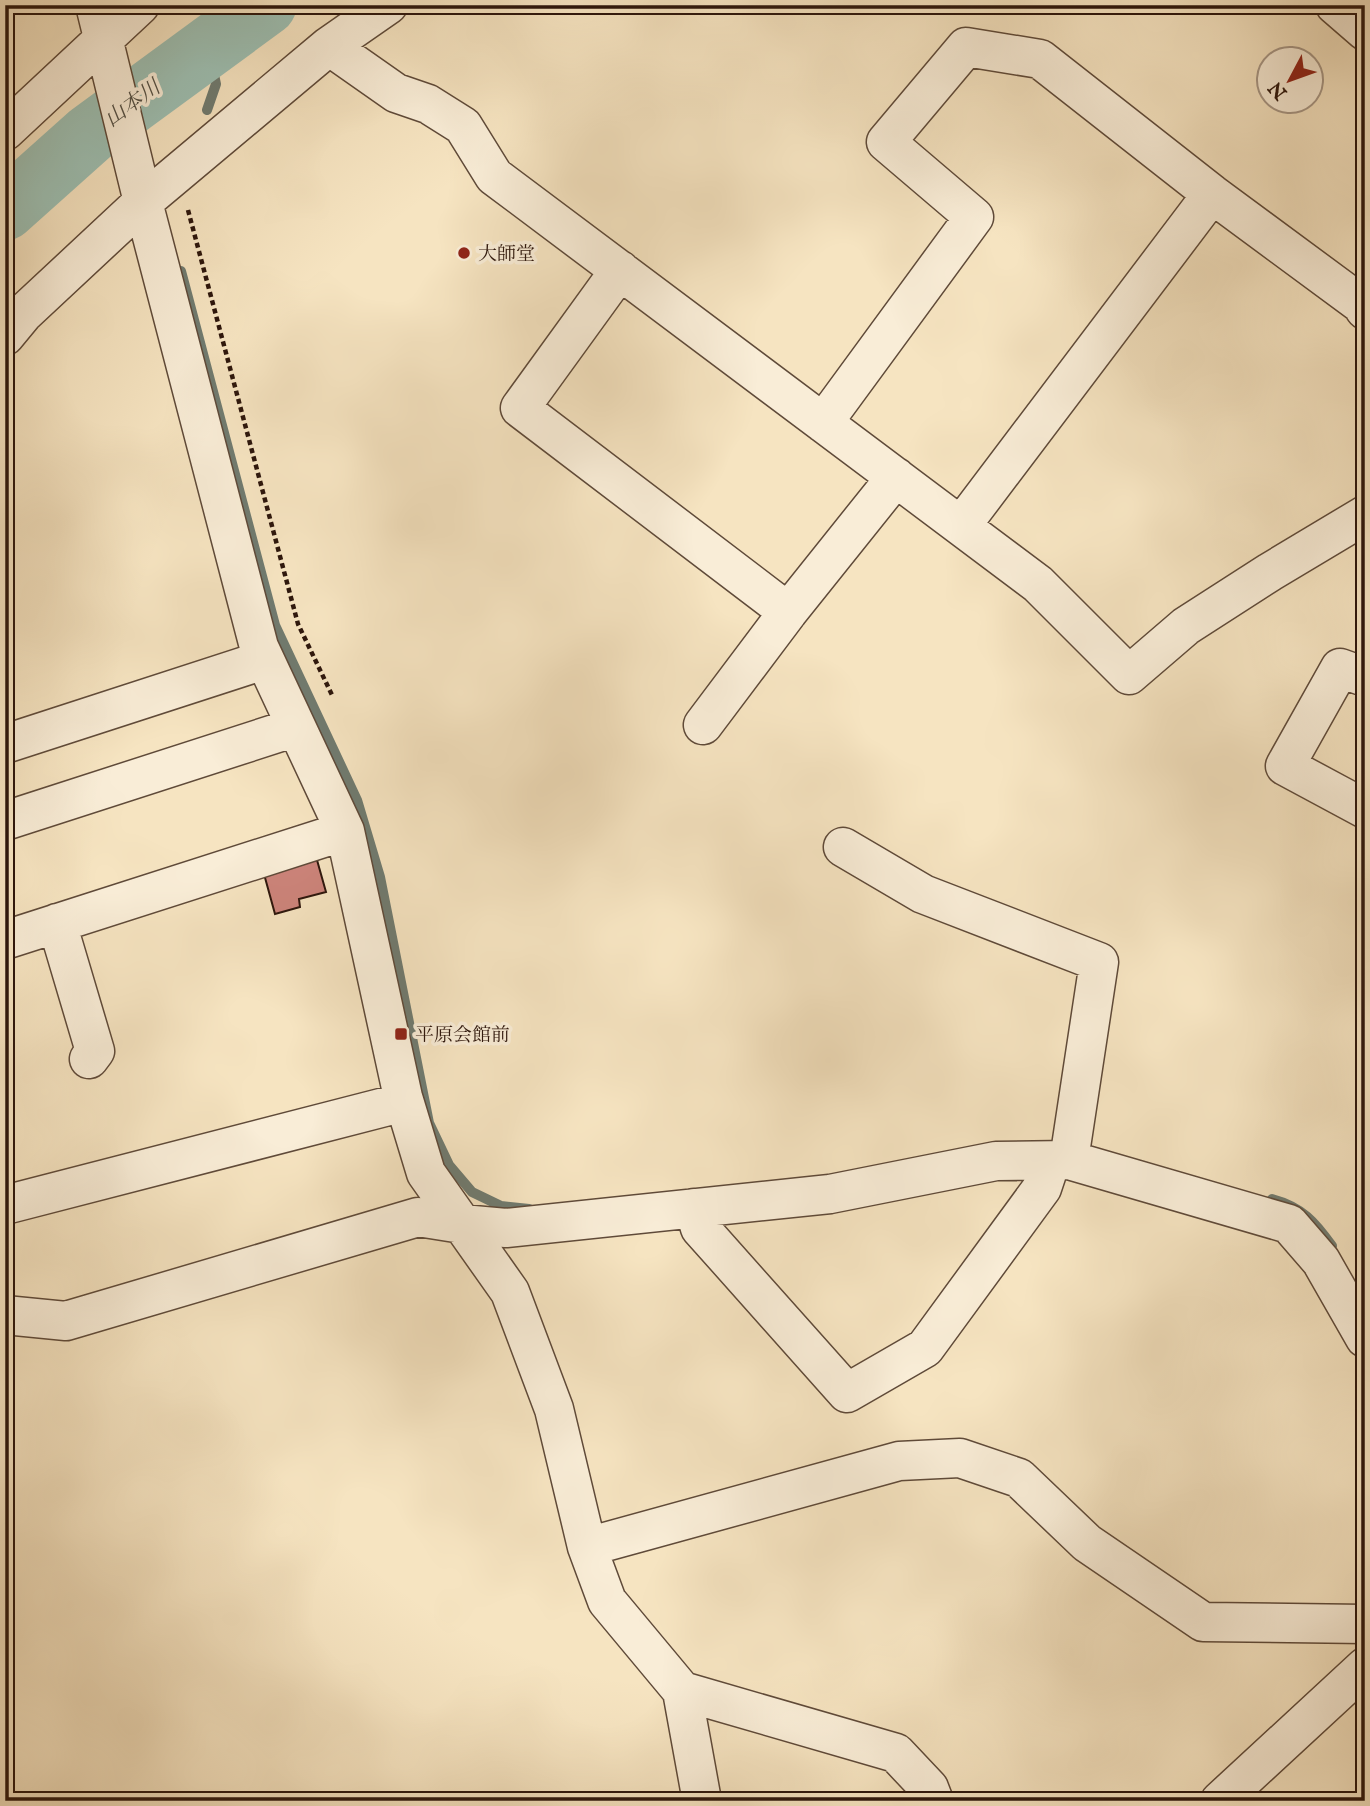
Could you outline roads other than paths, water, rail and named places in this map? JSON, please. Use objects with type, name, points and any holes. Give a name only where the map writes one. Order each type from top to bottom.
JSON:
[{"type":"street","points":[[5,131],[101,33],[140,5]]},
{"type":"street","points":[[5,336],[140,190],[178,173],[329,46],[388,5]]},
{"type":"street","points":[[1335,5],[1365,31]]},
{"type":"street","points":[[101,33],[259,646],[345,831],[404,1102],[426,1173],[510,1292],[554,1409],[587,1547],[607,1601],[682,1691],[702,1801]]},
{"type":"street","points":[[329,46],[396,93],[428,104],[463,126],[494,176],[1038,584],[1129,675],[1186,626],[1365,515]]},
{"type":"street","points":[[823,423],[974,217],[886,142],[966,47],[1040,59],[1212,194],[1361,304],[1365,310]]},
{"type":"street","points":[[961,526],[1212,194]]},
{"type":"street","points":[[620,270],[520,408],[788,612]]},
{"type":"street","points":[[703,725],[788,612],[896,477]]},
{"type":"street","points":[[5,744],[264,660]]},
{"type":"street","points":[[1365,677],[1340,668],[1285,766],[1365,809]]},
{"type":"street","points":[[5,821],[296,727]]},
{"type":"street","points":[[5,940],[345,831]]},
{"type":"street","points":[[694,1208],[700,1228],[847,1393],[925,1348],[1060,1161],[1099,962],[923,894],[843,846]]},
{"type":"street","points":[[57,923],[95,1051],[89,1059]]},
{"type":"street","points":[[5,1205],[404,1102]]},
{"type":"street","points":[[5,1315],[66,1321],[418,1217],[506,1228],[830,1194],[996,1161],[1060,1161],[1289,1224],[1321,1262],[1365,1338]]},
{"type":"street","points":[[587,1547],[899,1461],[960,1458],[1020,1478],[1087,1543],[1203,1622],[1365,1624]]},
{"type":"street","points":[[1220,1801],[1365,1667]]},
{"type":"street","points":[[682,1691],[895,1753],[929,1788],[934,1801]]},
{"type":"waterway","name":"山本川","points":[[5,210],[90,134],[266,5]]},
{"type":"waterway","points":[[207,110],[216,84],[208,47]]},
{"type":"waterway","points":[[181,271],[275,625],[357,800],[380,877],[429,1123],[449,1165],[472,1192],[501,1206],[529,1209]]},
{"type":"waterway","points":[[1272,1199],[1292,1206],[1307,1216],[1332,1246]]},
{"type":"place","name":"大師堂","points":[[464,253]]},
{"type":"place","name":"平原会館前","points":[[401,1034]]}]
